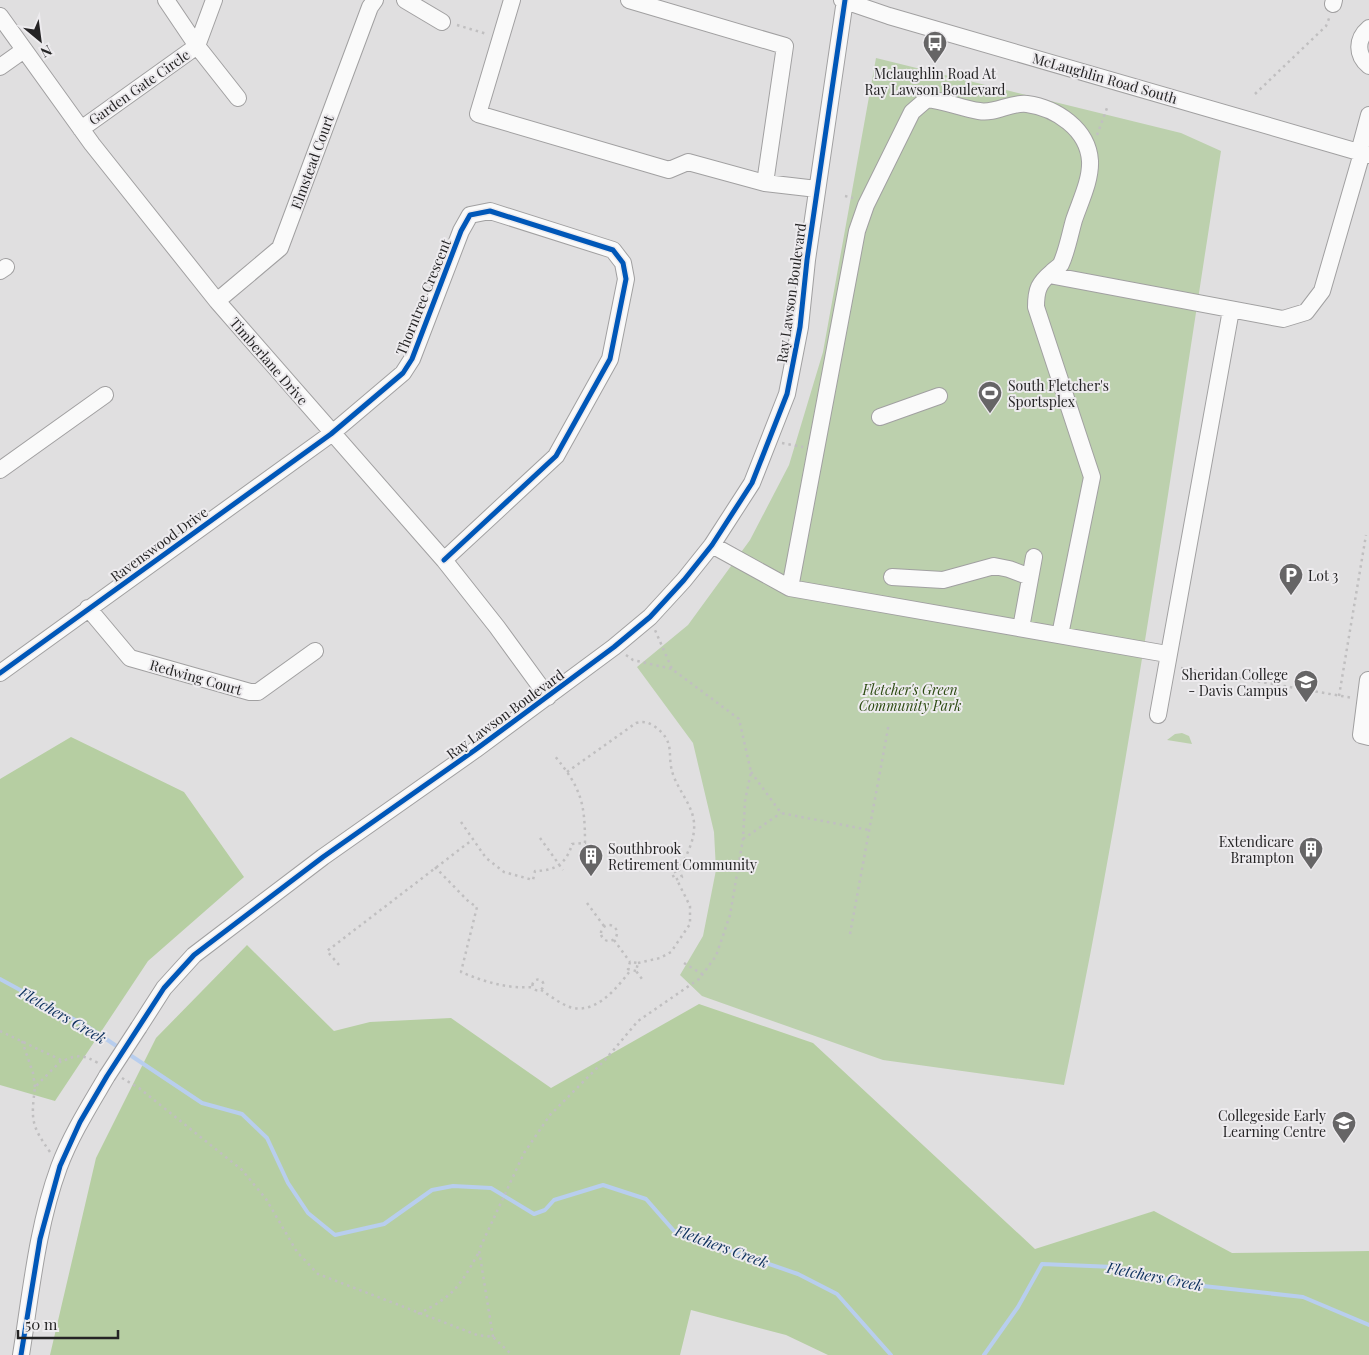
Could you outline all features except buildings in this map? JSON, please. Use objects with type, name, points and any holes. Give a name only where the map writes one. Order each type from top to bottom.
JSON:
[{"type":"street","name":"Garden Gate Circle","points":[[166,0],[238,98]]},
{"type":"street","name":"Garden Gate Circle","points":[[81,129],[198,46],[214,0]]},
{"type":"street","name":"Elmstead Court","points":[[217,301],[280,248],[370,7],[375,0]]},
{"type":"street","points":[[405,0],[442,22]]},
{"type":"street","points":[[512,0],[478,114],[669,170],[688,162],[765,183],[817,189]]},
{"type":"street","points":[[629,0],[785,46],[765,183]]},
{"type":"street","name":"McLaughlin Road South","points":[[844,0],[889,16],[1364,153]]},
{"type":"street","name":"Ray Lawson Boulevard","points":[[21,1355],[40,1239],[60,1166],[80,1122],[107,1071],[164,988],[194,955],[323,857],[548,697],[650,617],[684,580],[712,545],[752,483],[787,394],[800,327],[806,260],[844,0]]},
{"type":"street","name":"Timberlane Drive","points":[[0,16],[81,129],[217,301],[444,560],[497,627],[548,697]]},
{"type":"street","points":[[1369,28],[1360,39],[1358,46],[1362,60],[1369,66]]},
{"type":"street","points":[[0,67],[24,50]]},
{"type":"street","points":[[790,588],[858,231],[866,205],[912,112],[927,100],[945,101],[980,111],[995,110],[1011,104],[1027,104],[1047,109],[1070,122],[1084,140],[1090,161],[1086,182],[1060,265],[1048,275],[1036,290],[1036,307],[1092,477],[1060,635]]},
{"type":"street","points":[[1048,275],[1283,320],[1306,312],[1322,291],[1364,153],[1369,115]]},
{"type":"street","name":"Thorntree Crescent","points":[[332,434],[403,373],[412,359],[461,231],[470,216],[490,212],[613,250],[623,263],[626,279],[610,359],[556,456],[444,560]]},
{"type":"street","points":[[1158,715],[1171,661],[1231,310]]},
{"type":"street","points":[[0,470],[105,395]]},
{"type":"street","points":[[880,417],[939,396]]},
{"type":"street","name":"Ravenswood Drive","points":[[0,673],[332,434]]},
{"type":"street","points":[[712,545],[790,588],[1060,635],[1171,661]]},
{"type":"street","points":[[1020,628],[1034,557]]},
{"type":"street","points":[[892,577],[943,580],[994,566],[1009,569],[1030,577]]},
{"type":"street","name":"Redwing Court","points":[[88,608],[130,658],[250,692],[258,692],[315,652]]},
{"type":"street","points":[[1368,680],[1361,735],[1369,737]]},
{"type":"path","points":[[1255,94],[1326,26],[1334,2]]},
{"type":"path","points":[[442,22],[465,26],[500,39]]},
{"type":"path","points":[[1084,140],[1096,136],[1107,108]]},
{"type":"path","points":[[769,440],[817,450]]},
{"type":"path","points":[[1339,696],[1366,535]]},
{"type":"path","points":[[650,617],[672,669]]},
{"type":"path","points":[[614,647],[633,660],[672,669],[739,718],[751,772],[781,813],[869,830]]},
{"type":"path","points":[[1171,661],[1366,700]]},
{"type":"path","points":[[567,772],[636,723],[646,722],[664,733],[669,741],[672,772],[690,806],[694,818],[692,843],[679,870],[675,870],[672,874],[690,906],[690,924],[671,952],[660,958],[638,963],[630,962],[614,940]]},
{"type":"path","points":[[850,934],[889,724]]},
{"type":"path","points":[[461,822],[486,858],[504,872],[533,880],[535,870],[545,871],[559,864],[569,854],[572,844],[584,844],[586,824],[581,796],[567,772],[554,755]]},
{"type":"path","points":[[418,1314],[450,1296],[466,1274],[480,1250],[524,1153],[550,1115],[605,1060],[638,1021],[675,997],[702,974],[716,956],[730,916],[743,840],[745,801],[751,772]]},
{"type":"path","points":[[743,840],[781,813]]},
{"type":"path","points":[[540,838],[563,870]]},
{"type":"path","points":[[339,965],[327,951],[435,866],[472,840]]},
{"type":"path","points":[[435,866],[469,902],[477,907],[461,972],[502,986],[541,990],[567,1006],[584,1008],[610,996],[630,971]]},
{"type":"path","points":[[677,880],[682,877],[679,870]]},
{"type":"path","points":[[587,903],[604,926]]},
{"type":"path","points":[[604,926],[615,927],[617,932],[614,940]]},
{"type":"path","points":[[604,926],[601,931],[602,937],[609,941],[614,940]]},
{"type":"path","points":[[630,962],[628,966],[630,971]]},
{"type":"path","points":[[636,971],[638,963]]},
{"type":"path","points":[[684,963],[702,974]]},
{"type":"path","points":[[630,971],[636,971]]},
{"type":"path","points":[[636,971],[642,979]]},
{"type":"path","points":[[533,988],[533,982],[540,980],[543,984],[541,990]]},
{"type":"path","points":[[0,1031],[61,1061]]},
{"type":"path","points":[[22,1041],[33,1073],[35,1087],[32,1122],[38,1135],[60,1166]]},
{"type":"path","points":[[35,1087],[61,1061],[84,1055],[107,1071],[139,1088],[204,1142],[242,1170],[266,1199],[297,1252],[318,1274],[418,1314],[477,1335],[493,1336]]},
{"type":"path","points":[[480,1250],[493,1336],[512,1355]]},
{"type":"green space","name":"Fletcher's Green Community Park","points":[[876,58],[1181,133],[1221,151],[1129,736],[1109,852],[1064,1085],[883,1060],[702,996],[680,975],[703,936],[716,870],[714,832],[693,743],[637,667],[688,625],[750,540],[789,465],[823,352]]},
{"type":"green space","points":[[1182,733],[1189,736],[1192,744],[1167,740],[1175,734]]},
{"type":"green space","points":[[71,737],[184,792],[244,877],[148,961],[55,1101],[0,1085],[0,779]]},
{"type":"green space","points":[[247,945],[334,1031],[370,1022],[451,1018],[551,1088],[699,1004],[813,1043],[1035,1249],[1154,1211],[1232,1253],[1369,1251],[1369,1355],[828,1355],[786,1335],[691,1310],[680,1355],[50,1355],[96,1158],[156,1038]]},
{"type":"waterway","name":"Fletchers Creek","points":[[0,979],[88,1027],[121,1049]]},
{"type":"waterway","name":"Fletchers Creek","points":[[127,1053],[202,1103],[242,1114],[267,1138],[288,1183],[308,1213],[335,1235],[384,1224],[432,1190],[453,1186],[491,1188],[534,1214],[545,1210],[554,1200],[603,1185],[646,1199],[674,1231],[798,1274],[837,1294],[891,1355]]},
{"type":"waterway","name":"Fletchers Creek","points":[[984,1355],[1018,1307],[1042,1264],[1114,1267],[1185,1284],[1303,1297],[1369,1325]]},
{"type":"cycle path","points":[[21,1355],[40,1239],[60,1166],[80,1122],[107,1076],[164,988],[194,955],[323,857],[475,750],[614,647],[650,617],[684,580],[712,545],[752,483],[787,394],[800,327],[807,260],[845,0]]},
{"type":"cycle path","points":[[0,673],[331,434],[403,373],[412,359],[461,231],[470,215],[490,211],[613,250],[623,263],[626,279],[610,359],[556,456],[444,560]]},
{"type":"place","name":"Mclaughlin Road At Ray Lawson Boulevard","points":[[935,64]]},
{"type":"place","name":"South Fletcher's Sportsplex","points":[[990,414]]},
{"type":"place","name":"Lot 3","points":[[1291,596]]},
{"type":"place","name":"Sheridan College - Davis Campus","points":[[1306,703]]},
{"type":"place","name":"Extendicare Brampton","points":[[1311,870]]},
{"type":"place","name":"Southbrook Retirement Community","points":[[591,877]]},
{"type":"place","name":"Collegeside Early Learning Centre","points":[[1344,1144]]}]
